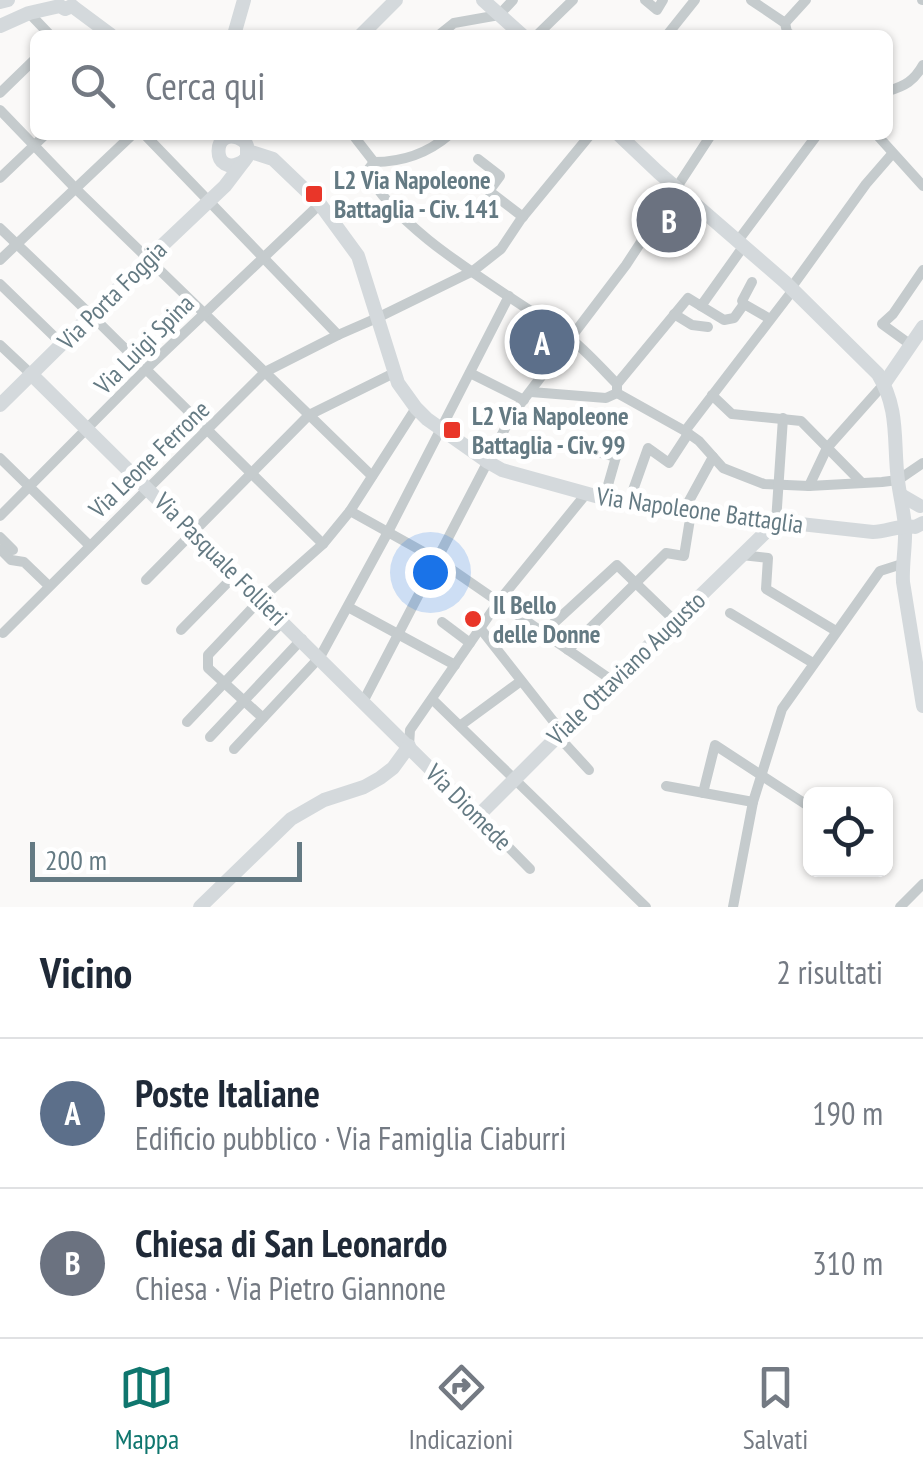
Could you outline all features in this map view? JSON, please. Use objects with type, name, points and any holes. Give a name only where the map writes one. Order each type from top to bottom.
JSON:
[{"type":"street","points":[[0,2],[8,0]]},
{"type":"street","points":[[235,30],[244,0]]},
{"type":"street","points":[[366,30],[396,0]]},
{"type":"street","points":[[483,0],[517,30]]},
{"type":"street","points":[[446,30],[454,24],[500,14],[513,0]]},
{"type":"street","points":[[543,30],[574,0]]},
{"type":"street","points":[[645,0],[657,10],[663,0]]},
{"type":"street","points":[[751,0],[786,30]]},
{"type":"street","points":[[788,30],[806,0]]},
{"type":"street","points":[[670,30],[690,2]]},
{"type":"street","points":[[0,26],[66,3],[104,30]]},
{"type":"street","points":[[29,13],[45,30]]},
{"type":"street","points":[[0,93],[30,64]]},
{"type":"street","points":[[893,90],[907,86],[923,65]]},
{"type":"street","points":[[0,110],[76,189],[372,476]]},
{"type":"street","points":[[0,178],[40,140]]},
{"type":"street","points":[[0,260],[127,140]]},
{"type":"street","points":[[149,140],[338,334]]},
{"type":"street","points":[[357,140],[374,162]]},
{"type":"street","points":[[374,162],[419,154],[442,140]]},
{"type":"street","name":"Via Leone Ferrone","points":[[3,633],[265,372],[474,271],[501,249],[585,140]]},
{"type":"street","points":[[624,140],[792,289],[884,384],[893,405],[899,487],[912,522],[902,564],[923,706]]},
{"type":"street","points":[[364,700],[512,415],[626,265],[708,140]]},
{"type":"street","points":[[701,306],[813,140]]},
{"type":"street","points":[[881,140],[923,186]]},
{"type":"street","points":[[221,145],[224,163],[230,166],[237,166],[245,146]]},
{"type":"street","points":[[221,145],[226,186]]},
{"type":"street","name":"Via Porta Foggia","points":[[0,405],[226,186],[245,146]]},
{"type":"street","name":"Via Napoleone Battaglia","points":[[245,146],[273,160],[320,204],[358,256],[394,374],[416,408],[502,470],[604,499],[687,512],[888,532],[912,522],[911,507],[921,507]]},
{"type":"street","points":[[632,493],[648,448],[669,462],[712,396],[892,154]]},
{"type":"street","points":[[478,159],[500,176],[490,190],[523,217]]},
{"type":"street","points":[[374,162],[367,171],[372,181],[411,226],[572,339],[617,388],[699,441],[724,468],[756,482],[778,486],[861,482],[899,487],[921,507]]},
{"type":"street","name":"Via Luigi Spina","points":[[0,516],[146,369],[320,204]]},
{"type":"street","points":[[0,228],[323,544]]},
{"type":"street","points":[[730,265],[742,274]]},
{"type":"street","points":[[911,345],[882,324],[923,270]]},
{"type":"street","points":[[752,282],[742,300],[770,320]]},
{"type":"street","points":[[0,284],[62,344]]},
{"type":"street","points":[[234,749],[320,657],[510,296]]},
{"type":"street","points":[[470,373],[528,396],[606,398],[688,298],[724,320],[734,318],[744,304]]},
{"type":"street","points":[[674,314],[692,326],[708,328]]},
{"type":"street","points":[[806,486],[827,448],[884,384],[923,327]]},
{"type":"street","points":[[0,344],[32,374]]},
{"type":"street","name":"Via Pasquale Follieri","points":[[32,374],[409,746]]},
{"type":"street","points":[[146,580],[309,415],[394,374]]},
{"type":"street","points":[[712,396],[732,414],[801,420],[861,482]]},
{"type":"street","points":[[263,718],[208,668],[208,654],[260,599],[323,544],[350,511],[416,408]]},
{"type":"street","points":[[776,522],[783,418]]},
{"type":"street","points":[[588,450],[616,457],[604,499]]},
{"type":"street","points":[[568,650],[666,553],[684,556],[687,512],[714,457]]},
{"type":"street","points":[[0,458],[89,545]]},
{"type":"street","points":[[899,487],[923,463]]},
{"type":"street","points":[[200,907],[290,819],[324,800],[364,787],[394,768],[409,746],[410,730],[480,628],[586,494]]},
{"type":"street","points":[[350,511],[438,560],[612,680]]},
{"type":"street","name":"Viale Ottaviano Augusto","points":[[478,816],[776,522]]},
{"type":"street","points":[[888,532],[903,548]]},
{"type":"street","points":[[0,537],[13,550]]},
{"type":"street","points":[[0,549],[11,560],[24,562],[48,586]]},
{"type":"street","points":[[742,555],[768,558],[766,589],[836,631]]},
{"type":"street","points":[[543,633],[617,564],[674,620]]},
{"type":"street","points":[[732,907],[753,802],[782,709],[880,572],[902,564]]},
{"type":"street","points":[[181,630],[236,574]]},
{"type":"street","points":[[348,607],[455,664]]},
{"type":"street","points":[[730,613],[814,663]]},
{"type":"street","points":[[187,722],[283,620]]},
{"type":"street","points":[[442,622],[470,643]]},
{"type":"street","points":[[480,628],[589,770]]},
{"type":"street","points":[[210,737],[302,639]]},
{"type":"street","points":[[462,725],[521,681]]},
{"type":"street","points":[[432,698],[646,907]]},
{"type":"street","points":[[703,793],[715,745],[803,802]]},
{"type":"street","name":"Via Diomede","points":[[409,746],[530,869]]},
{"type":"street","points":[[666,786],[753,802]]},
{"type":"street","points":[[900,906],[923,884]]},
{"type":"place","name":"L2 Via Napoleone Battaglia - Civ. 141","points":[[314,194]]},
{"type":"place","name":"Chiesa di San Leonardo","points":[[669,220]]},
{"type":"place","name":"Poste Italiane","points":[[542,342]]},
{"type":"place","name":"L2 Via Napoleone Battaglia - Civ. 99","points":[[452,430]]},
{"type":"place","name":"Il Bello delle Donne","points":[[473,619]]}]
